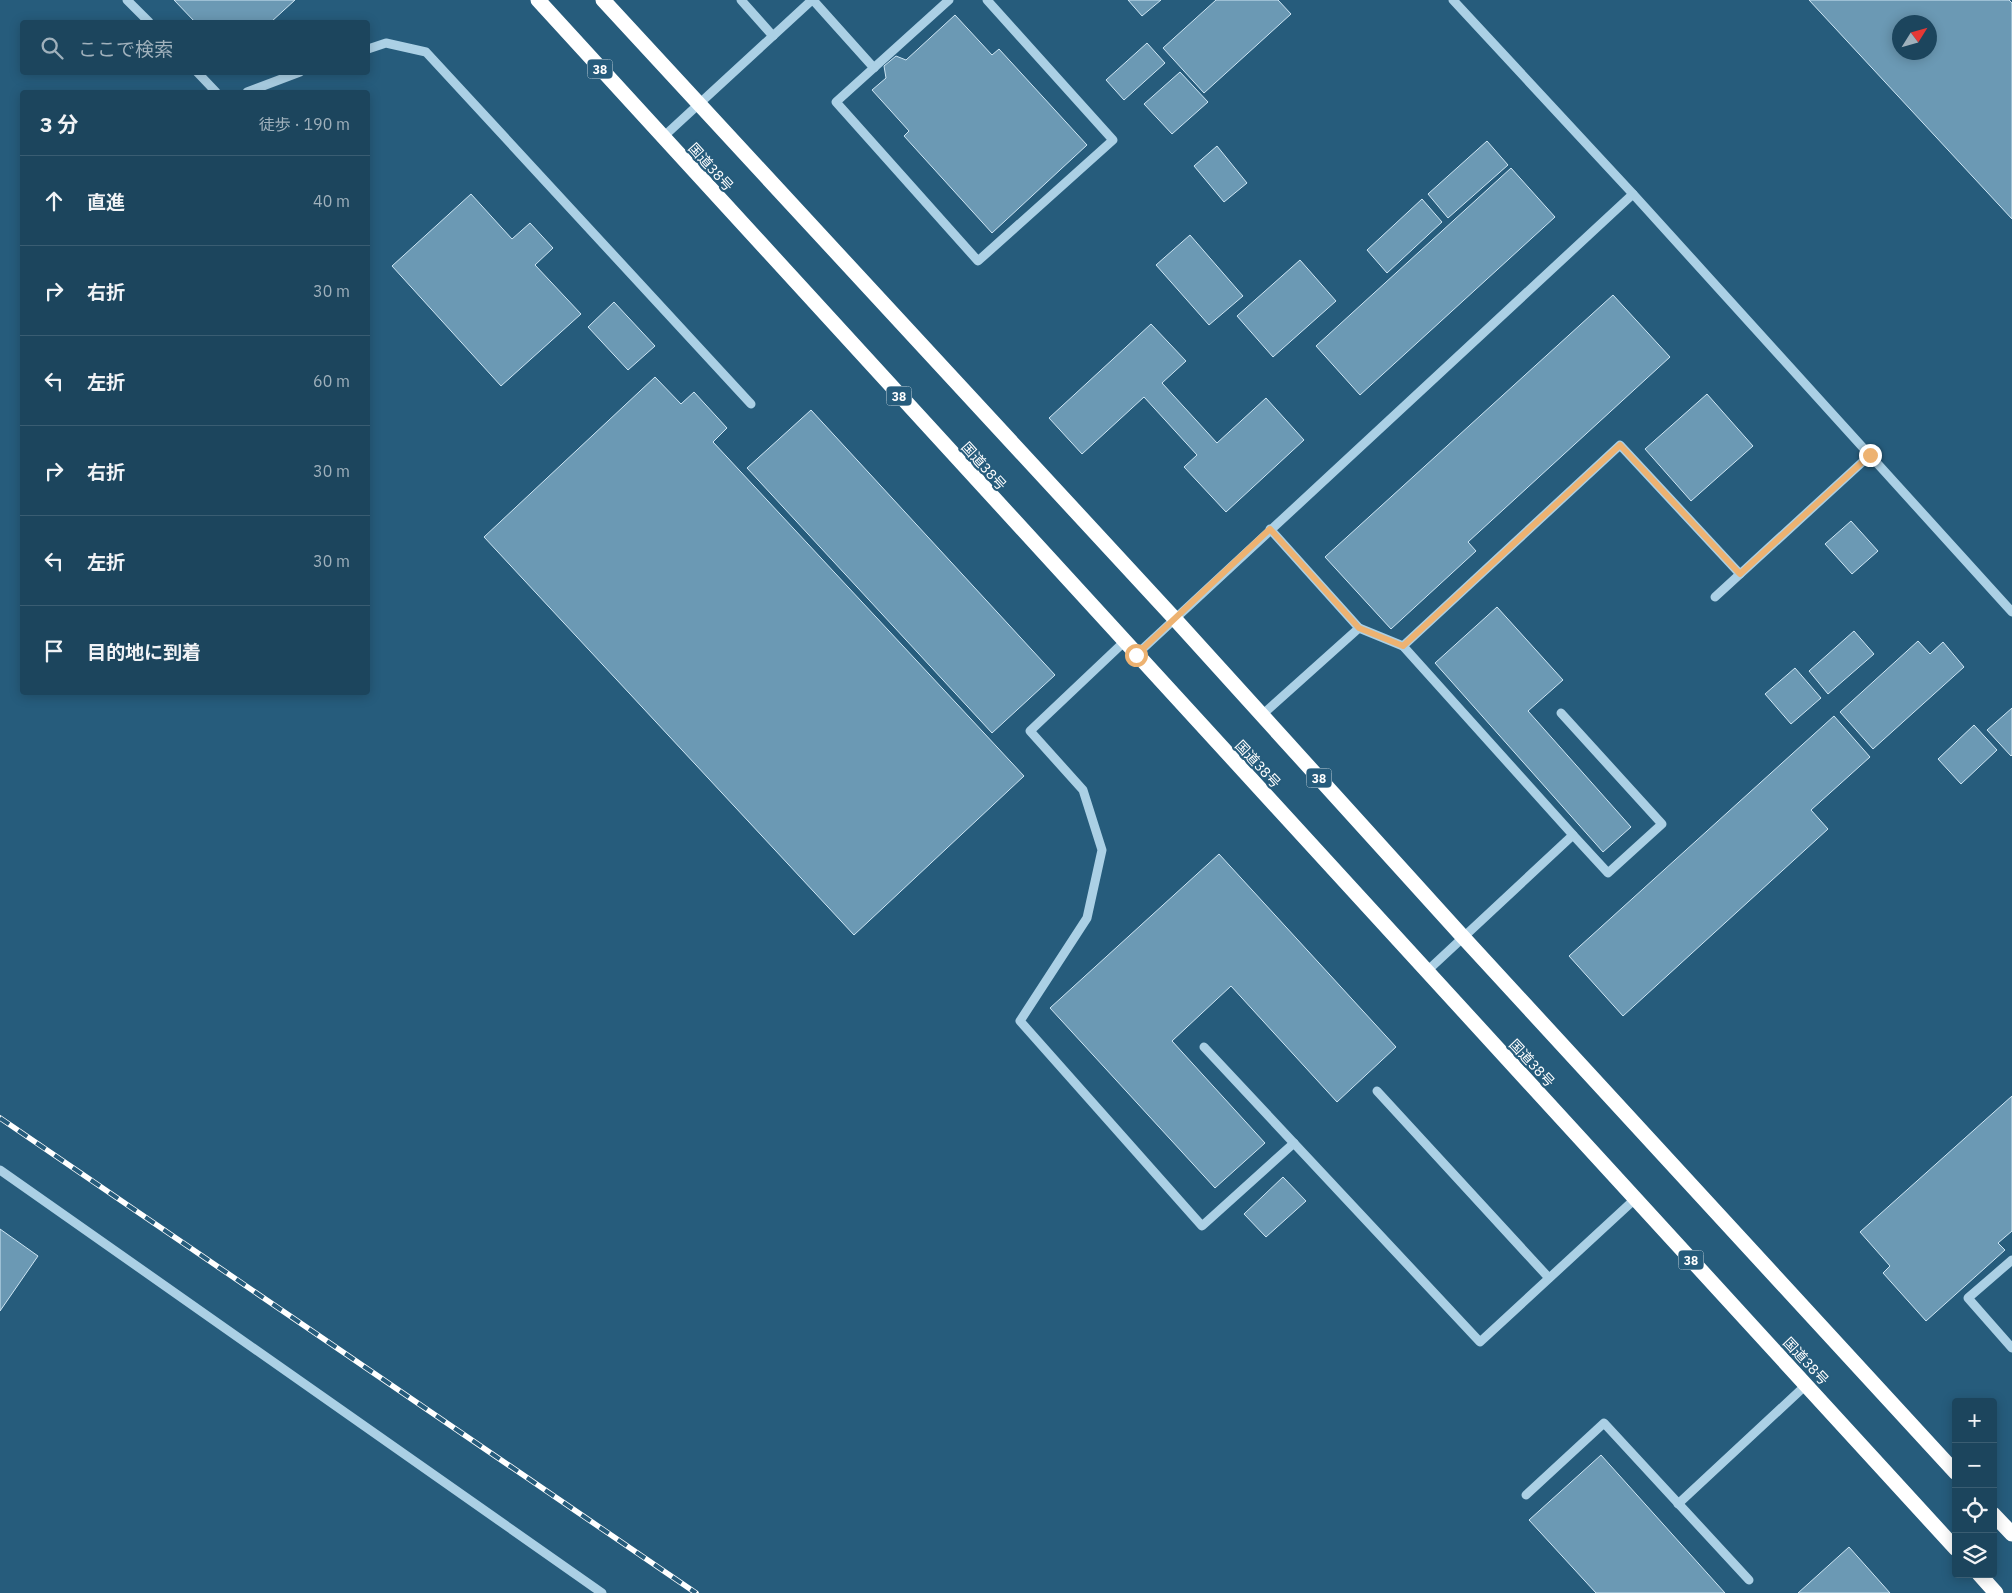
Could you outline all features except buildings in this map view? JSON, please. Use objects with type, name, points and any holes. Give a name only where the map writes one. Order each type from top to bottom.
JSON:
[{"type":"highway","name":"国道38号","points":[[538,0],[662,138],[1952,1545]]},
{"type":"highway","name":"38","points":[[603,0],[1174,618],[1463,937],[1952,1469]]},
{"type":"highway","points":[[1997,1518],[2012,1534]]},
{"type":"highway","points":[[1983,1578],[1996,1593]]},
{"type":"street","points":[[127,0],[147,20]]},
{"type":"street","points":[[741,0],[773,36]]},
{"type":"street","points":[[662,138],[812,0],[874,68]]},
{"type":"street","points":[[949,0],[836,102],[978,261],[1113,140],[987,0]]},
{"type":"street","points":[[1453,0],[1633,194],[2012,612]]},
{"type":"street","points":[[370,48],[386,43],[426,52],[751,404]]},
{"type":"street","points":[[199,75],[214,90]]},
{"type":"street","points":[[252,90],[292,75]]},
{"type":"street","points":[[1136,655],[1633,194]]},
{"type":"street","points":[[1403,646],[1620,445],[1740,574]]},
{"type":"street","points":[[1715,597],[1870,455]]},
{"type":"street","points":[[1270,529],[1359,628],[1403,646],[1608,873],[1662,824],[1561,713]]},
{"type":"street","points":[[1262,715],[1359,628]]},
{"type":"street","points":[[1124,642],[1030,731],[1083,790],[1102,850],[1087,918],[1020,1021],[1202,1226],[1294,1143]]},
{"type":"street","points":[[1426,972],[1573,835]]},
{"type":"street","points":[[1204,1046],[1480,1342],[1635,1199]]},
{"type":"street","points":[[1377,1091],[1549,1278]]},
{"type":"street","points":[[0,1170],[602,1593]]},
{"type":"street","points":[[2012,1260],[1968,1298],[2012,1348]]},
{"type":"street","points":[[1678,1504],[1806,1385]]},
{"type":"street","points":[[1526,1495],[1604,1423],[1749,1580]]},
{"type":"railway","points":[[0,1118],[696,1593]]},
{"type":"route","points":[[1136,655],[1270,529],[1359,628],[1403,646],[1620,445],[1740,574],[1870,455]]}]
